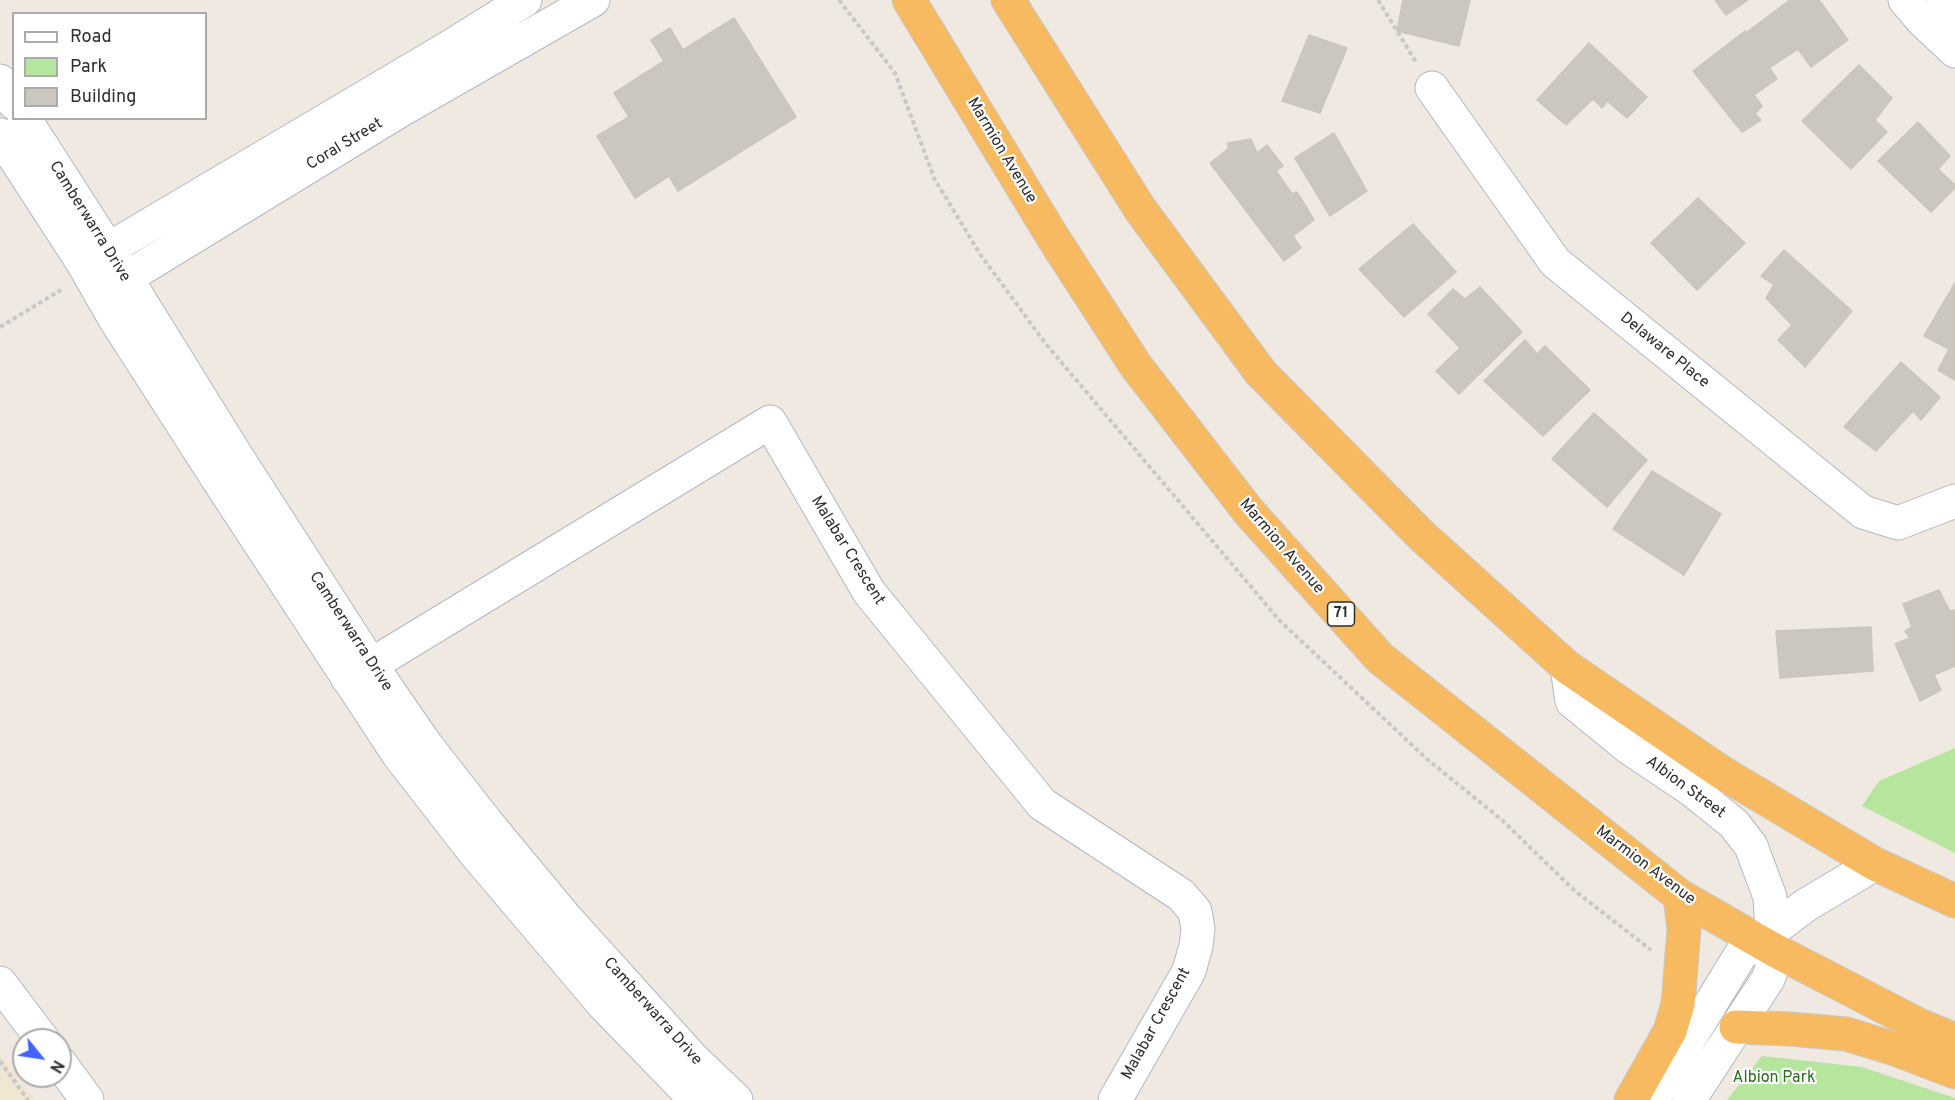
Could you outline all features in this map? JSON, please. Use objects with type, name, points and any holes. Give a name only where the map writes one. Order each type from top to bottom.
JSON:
[{"type":"highway","name":"Marmion Avenue","points":[[909,0],[1052,236],[1136,366],[1249,512],[1380,658],[1680,896],[1767,940],[1918,1025],[1955,1040]]},
{"type":"highway","points":[[1008,0],[1140,209],[1261,373],[1421,535],[1567,667],[1721,772],[1875,864],[1955,901]]},
{"type":"highway","points":[[1630,1100],[1670,1031],[1678,1004],[1684,930],[1680,896]]},
{"type":"highway","points":[[1736,1027],[1846,1034],[1895,1049],[1955,1072]]},
{"type":"street","name":"Coral Street","points":[[86,266],[525,0]]},
{"type":"street","name":"Coral Street","points":[[113,287],[401,110],[593,0]]},
{"type":"street","points":[[1905,0],[1923,21],[1955,51]]},
{"type":"street","points":[[1944,0],[1955,12]]},
{"type":"street","points":[[0,81],[12,99]]},
{"type":"street","name":"Delaware Place","points":[[1432,88],[1555,262],[1863,512],[1898,523],[1955,501]]},
{"type":"street","name":"Camberwarra Drive","points":[[25,120],[86,266]]},
{"type":"street","name":"Camberwarra Drive","points":[[0,135],[86,266],[113,287],[359,672],[398,754],[475,853],[603,1004],[696,1100]]},
{"type":"street","name":"Malabar Crescent","points":[[359,672],[770,422],[869,592],[1042,804],[1180,895],[1195,911],[1198,929],[1189,971],[1115,1100]]},
{"type":"street","name":"Albion Street","points":[[1567,667],[1572,701],[1628,747],[1692,790],[1734,824],[1751,846],[1770,897],[1767,940],[1772,968],[1768,979],[1689,1100]]},
{"type":"street","name":"Camberwarra Drive","points":[[359,672],[426,745],[564,915],[694,1060],[736,1100]]},
{"type":"street","points":[[1652,1100],[1741,954],[1767,940],[1806,905],[1875,864]]},
{"type":"street","points":[[0,983],[34,1028]]},
{"type":"street","points":[[72,1080],[87,1100]]},
{"type":"path","points":[[1378,0],[1432,88]]},
{"type":"path","points":[[0,327],[86,266]]},
{"type":"path","points":[[0,1060],[28,1100]]},
{"type":"shaded area","points":[[0,1053],[12,1069],[12,1088],[26,1088],[35,1100],[0,1100]]},
{"type":"green space","points":[[1955,748],[1955,853],[1862,806],[1879,781]]},
{"type":"green space","name":"Albion Park","points":[[1762,1056],[1862,1067],[1955,1098],[1955,1100],[1727,1100]]},
{"type":"building","points":[[1403,0],[1470,0],[1459,46],[1397,31]]},
{"type":"building","points":[[1715,0],[1748,0],[1726,15]]},
{"type":"building","points":[[1790,0],[1819,0],[1848,40],[1811,67],[1798,49],[1770,67],[1747,32]]},
{"type":"building","points":[[734,18],[796,117],[678,191],[669,176],[635,198],[597,136],[629,117],[614,93],[664,61],[651,40],[670,28],[683,50]]},
{"type":"building","points":[[1745,31],[1777,79],[1754,95],[1762,106],[1755,114],[1761,120],[1742,132],[1693,71]]},
{"type":"building","points":[[1309,35],[1347,48],[1320,113],[1282,101]]},
{"type":"building","points":[[1589,43],[1647,97],[1627,118],[1607,101],[1602,108],[1593,99],[1566,125],[1537,100]]},
{"type":"building","points":[[1859,65],[1892,98],[1875,120],[1887,132],[1851,169],[1802,121]]},
{"type":"building","points":[[1918,122],[1950,156],[1938,169],[1955,185],[1955,188],[1931,212],[1878,161]]},
{"type":"building","points":[[1334,133],[1367,191],[1330,216],[1295,158]]},
{"type":"building","points":[[1251,139],[1257,153],[1267,145],[1283,166],[1276,171],[1292,194],[1297,192],[1314,220],[1293,236],[1301,248],[1284,261],[1210,163],[1228,149],[1228,143]]},
{"type":"building","points":[[1698,198],[1745,243],[1697,290],[1651,243]]},
{"type":"building","points":[[1413,224],[1456,272],[1404,317],[1359,269]]},
{"type":"building","points":[[1784,250],[1852,311],[1805,367],[1778,340],[1792,325],[1766,298],[1774,285],[1761,276]]},
{"type":"building","points":[[1955,283],[1955,380],[1938,370],[1949,349],[1924,336]]},
{"type":"building","points":[[1480,287],[1522,332],[1459,394],[1436,371],[1460,348],[1428,314],[1453,289],[1465,299]]},
{"type":"building","points":[[1525,340],[1537,354],[1545,346],[1590,390],[1543,436],[1484,381]]},
{"type":"building","points":[[1901,362],[1940,397],[1921,420],[1913,411],[1876,451],[1844,427]]},
{"type":"building","points":[[1594,413],[1647,460],[1607,507],[1552,459]]},
{"type":"building","points":[[1652,471],[1721,514],[1684,575],[1613,529]]},
{"type":"building","points":[[1939,590],[1950,611],[1955,610],[1955,666],[1934,675],[1941,690],[1920,701],[1895,644],[1910,638],[1905,631],[1912,627],[1903,604]]},
{"type":"building","points":[[1871,627],[1873,671],[1780,678],[1776,631]]}]
